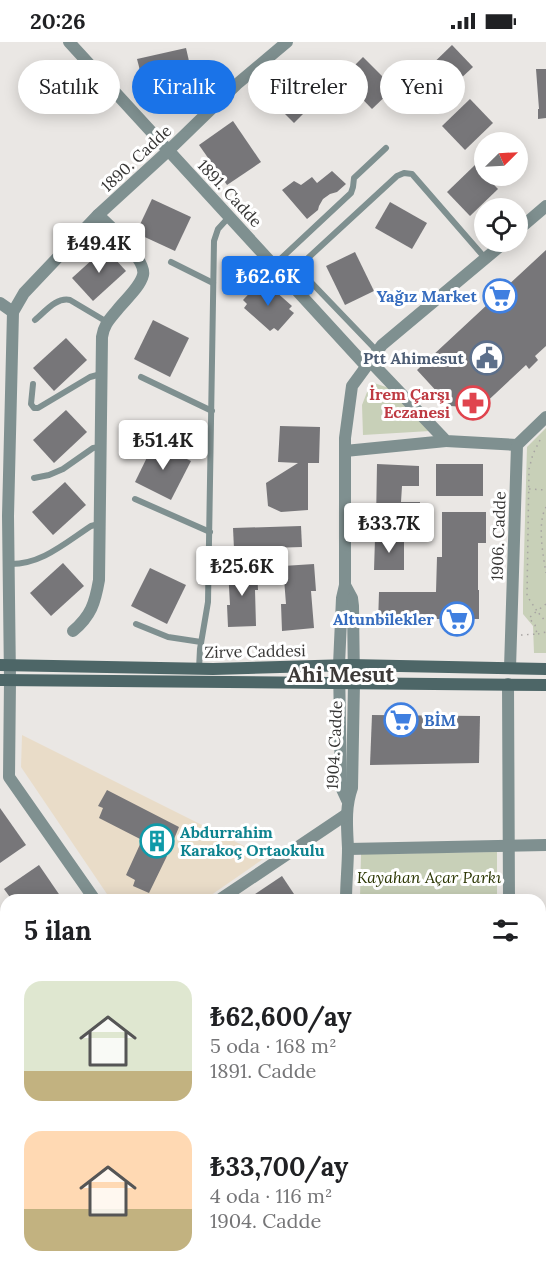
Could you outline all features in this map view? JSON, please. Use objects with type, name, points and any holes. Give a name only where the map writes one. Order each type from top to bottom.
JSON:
[{"type":"main road","name":"Zirve Caddesi","points":[[5,665],[199,669],[354,665],[546,669]]},
{"type":"main road","name":"Zirve Caddesi","points":[[5,680],[546,685]]},
{"type":"street","name":"1891. Cadde","points":[[69,42],[273,265],[371,359],[446,441]]},
{"type":"street","name":"1890. Cadde","points":[[13,312],[24,292],[98,215],[237,84],[287,42]]},
{"type":"street","points":[[528,222],[545,209]]},
{"type":"street","points":[[73,631],[92,609],[99,580],[102,337],[107,322],[143,277],[144,271],[138,258],[98,215]]},
{"type":"street","name":"1904. Cadde","points":[[347,800],[341,787],[339,665],[342,598],[345,585],[345,438],[352,386],[382,345],[492,252]]},
{"type":"street","points":[[0,303],[13,312],[4,516],[9,564],[5,665],[5,780],[90,894]]},
{"type":"street","points":[[345,451],[446,441],[517,445],[546,417]]},
{"type":"street","name":"1906. Cadde","points":[[510,668],[517,445]]},
{"type":"street","name":"1904. Cadde","points":[[345,585],[353,606],[354,665],[352,788],[347,800]]},
{"type":"street","points":[[508,684],[508,894]]},
{"type":"street","points":[[346,894],[347,800]]},
{"type":"street","points":[[228,894],[347,814]]},
{"type":"street","points":[[348,849],[546,844]]},
{"type":"lane","points":[[273,265],[351,193],[354,178],[386,148]]},
{"type":"lane","points":[[371,359],[307,278],[303,266],[308,258],[397,176],[405,173],[412,174],[485,258]]},
{"type":"lane","points":[[199,669],[208,602],[214,241],[218,229],[229,217]]},
{"type":"lane","points":[[171,262],[213,283]]},
{"type":"lane","points":[[35,320],[58,301],[64,299],[70,300],[107,322]]},
{"type":"lane","points":[[33,384],[32,404],[34,408],[38,408],[90,377],[102,374]]},
{"type":"lane","points":[[141,377],[212,411]]},
{"type":"lane","points":[[34,478],[56,472],[93,448],[100,447]]},
{"type":"lane","points":[[135,499],[210,532]]},
{"type":"lane","points":[[9,564],[21,564],[39,559],[91,526],[99,524]]},
{"type":"lane","points":[[136,624],[168,637],[201,642]]},
{"type":"path","points":[[540,440],[529,469],[527,596],[546,622]]},
{"type":"path","points":[[528,489],[546,490]]},
{"type":"path","points":[[546,507],[542,514],[541,526],[546,573]]},
{"type":"path","points":[[537,634],[535,625],[529,618],[546,604]]},
{"type":"path","points":[[511,635],[546,633]]},
{"type":"shaded area","points":[[22,735],[266,857],[213,894],[107,894],[21,767]]},
{"type":"green space","points":[[371,382],[389,388],[430,431],[363,435],[362,405]]},
{"type":"green space","points":[[546,428],[546,653],[534,653],[533,626],[523,614],[527,447]]},
{"type":"green space","name":"Kayahan Açar Parkı","points":[[497,852],[497,894],[360,894],[361,854]]},
{"type":"building","points":[[452,45],[473,67],[465,74],[465,60],[436,60]]},
{"type":"building","points":[[186,48],[189,60],[137,60]]},
{"type":"building","points":[[368,62],[380,74],[380,101],[372,109],[368,105]]},
{"type":"building","points":[[536,69],[546,69],[546,118],[538,119],[539,109]]},
{"type":"building","points":[[470,99],[493,123],[484,132],[474,132],[474,141],[465,150],[442,126],[454,114],[465,114],[465,104]]},
{"type":"building","points":[[285,114],[303,114],[294,123]]},
{"type":"building","points":[[233,121],[261,162],[227,185],[199,145]]},
{"type":"building","points":[[474,166],[474,186],[495,186],[498,189],[489,198],[474,198],[474,212],[470,216],[447,192]]},
{"type":"building","points":[[332,171],[346,184],[323,199],[318,210],[307,219],[282,190],[294,181],[301,185],[312,177],[317,183]]},
{"type":"building","points":[[152,199],[191,217],[175,251],[136,233]]},
{"type":"building","points":[[390,202],[427,223],[412,249],[375,228]]},
{"type":"building","points":[[105,248],[126,271],[93,301],[72,278]]},
{"type":"building","points":[[546,250],[546,346],[535,356],[538,360],[529,369],[526,365],[480,408],[450,406],[417,370]]},
{"type":"building","points":[[355,252],[374,291],[345,305],[326,266]]},
{"type":"building","points":[[259,283],[263,286],[266,283],[292,306],[289,309],[294,313],[278,331],[274,328],[270,331],[244,308],[247,304],[243,300]]},
{"type":"building","points":[[153,320],[189,338],[170,377],[134,359]]},
{"type":"building","points":[[66,338],[87,360],[54,391],[33,368]]},
{"type":"building","points":[[66,410],[87,432],[54,463],[33,440]]},
{"type":"building","points":[[280,426],[320,427],[319,463],[308,463],[308,510],[281,512],[268,506],[266,483],[298,463],[278,462]]},
{"type":"building","points":[[154,443],[191,461],[171,500],[135,482]]},
{"type":"building","points":[[377,464],[419,466],[419,486],[402,486],[401,502],[420,502],[419,523],[376,522]]},
{"type":"building","points":[[436,464],[483,464],[483,496],[436,496]]},
{"type":"building","points":[[65,482],[86,505],[53,535],[32,512]]},
{"type":"building","points":[[442,512],[486,512],[486,543],[478,543],[479,619],[424,619],[424,624],[378,624],[379,592],[436,592],[437,557],[442,557]]},
{"type":"building","points":[[301,526],[302,547],[234,549],[233,528]]},
{"type":"building","points":[[375,538],[404,538],[404,570],[374,570]]},
{"type":"building","points":[[63,563],[84,586],[51,616],[30,593]]},
{"type":"building","points":[[314,564],[316,591],[311,591],[314,628],[282,631],[281,604],[286,604],[283,566]]},
{"type":"building","points":[[150,568],[186,585],[167,624],[131,606]]},
{"type":"building","points":[[257,568],[256,626],[228,627],[227,605],[230,605],[228,569]]},
{"type":"building","points":[[372,715],[480,716],[479,763],[370,765]]},
{"type":"building","name":"Abdurrahim Karakoç Ortaokulu","points":[[107,790],[179,827],[149,893],[133,886],[135,880],[126,875],[142,840],[99,818],[103,808],[98,806]]},
{"type":"building","points":[[0,808],[26,845],[0,863]]},
{"type":"building","points":[[39,865],[59,894],[8,894],[4,889]]},
{"type":"building","points":[[282,876],[294,894],[255,894]]},
{"type":"place","name":"Yağız Market","points":[[500,296]]},
{"type":"place","name":"Ptt Ahimesut","points":[[487,358]]},
{"type":"place","name":"İrem Çarşı Eczanesi","points":[[473,403]]},
{"type":"place","name":"Altunbilekler","points":[[457,619]]},
{"type":"place","name":"BİM","points":[[401,720]]},
{"type":"place","name":"Abdurrahim Karakoç Ortaokulu","points":[[157,841]]},
{"type":"district","name":"Ahi Mesut","points":[[341,674]]}]
